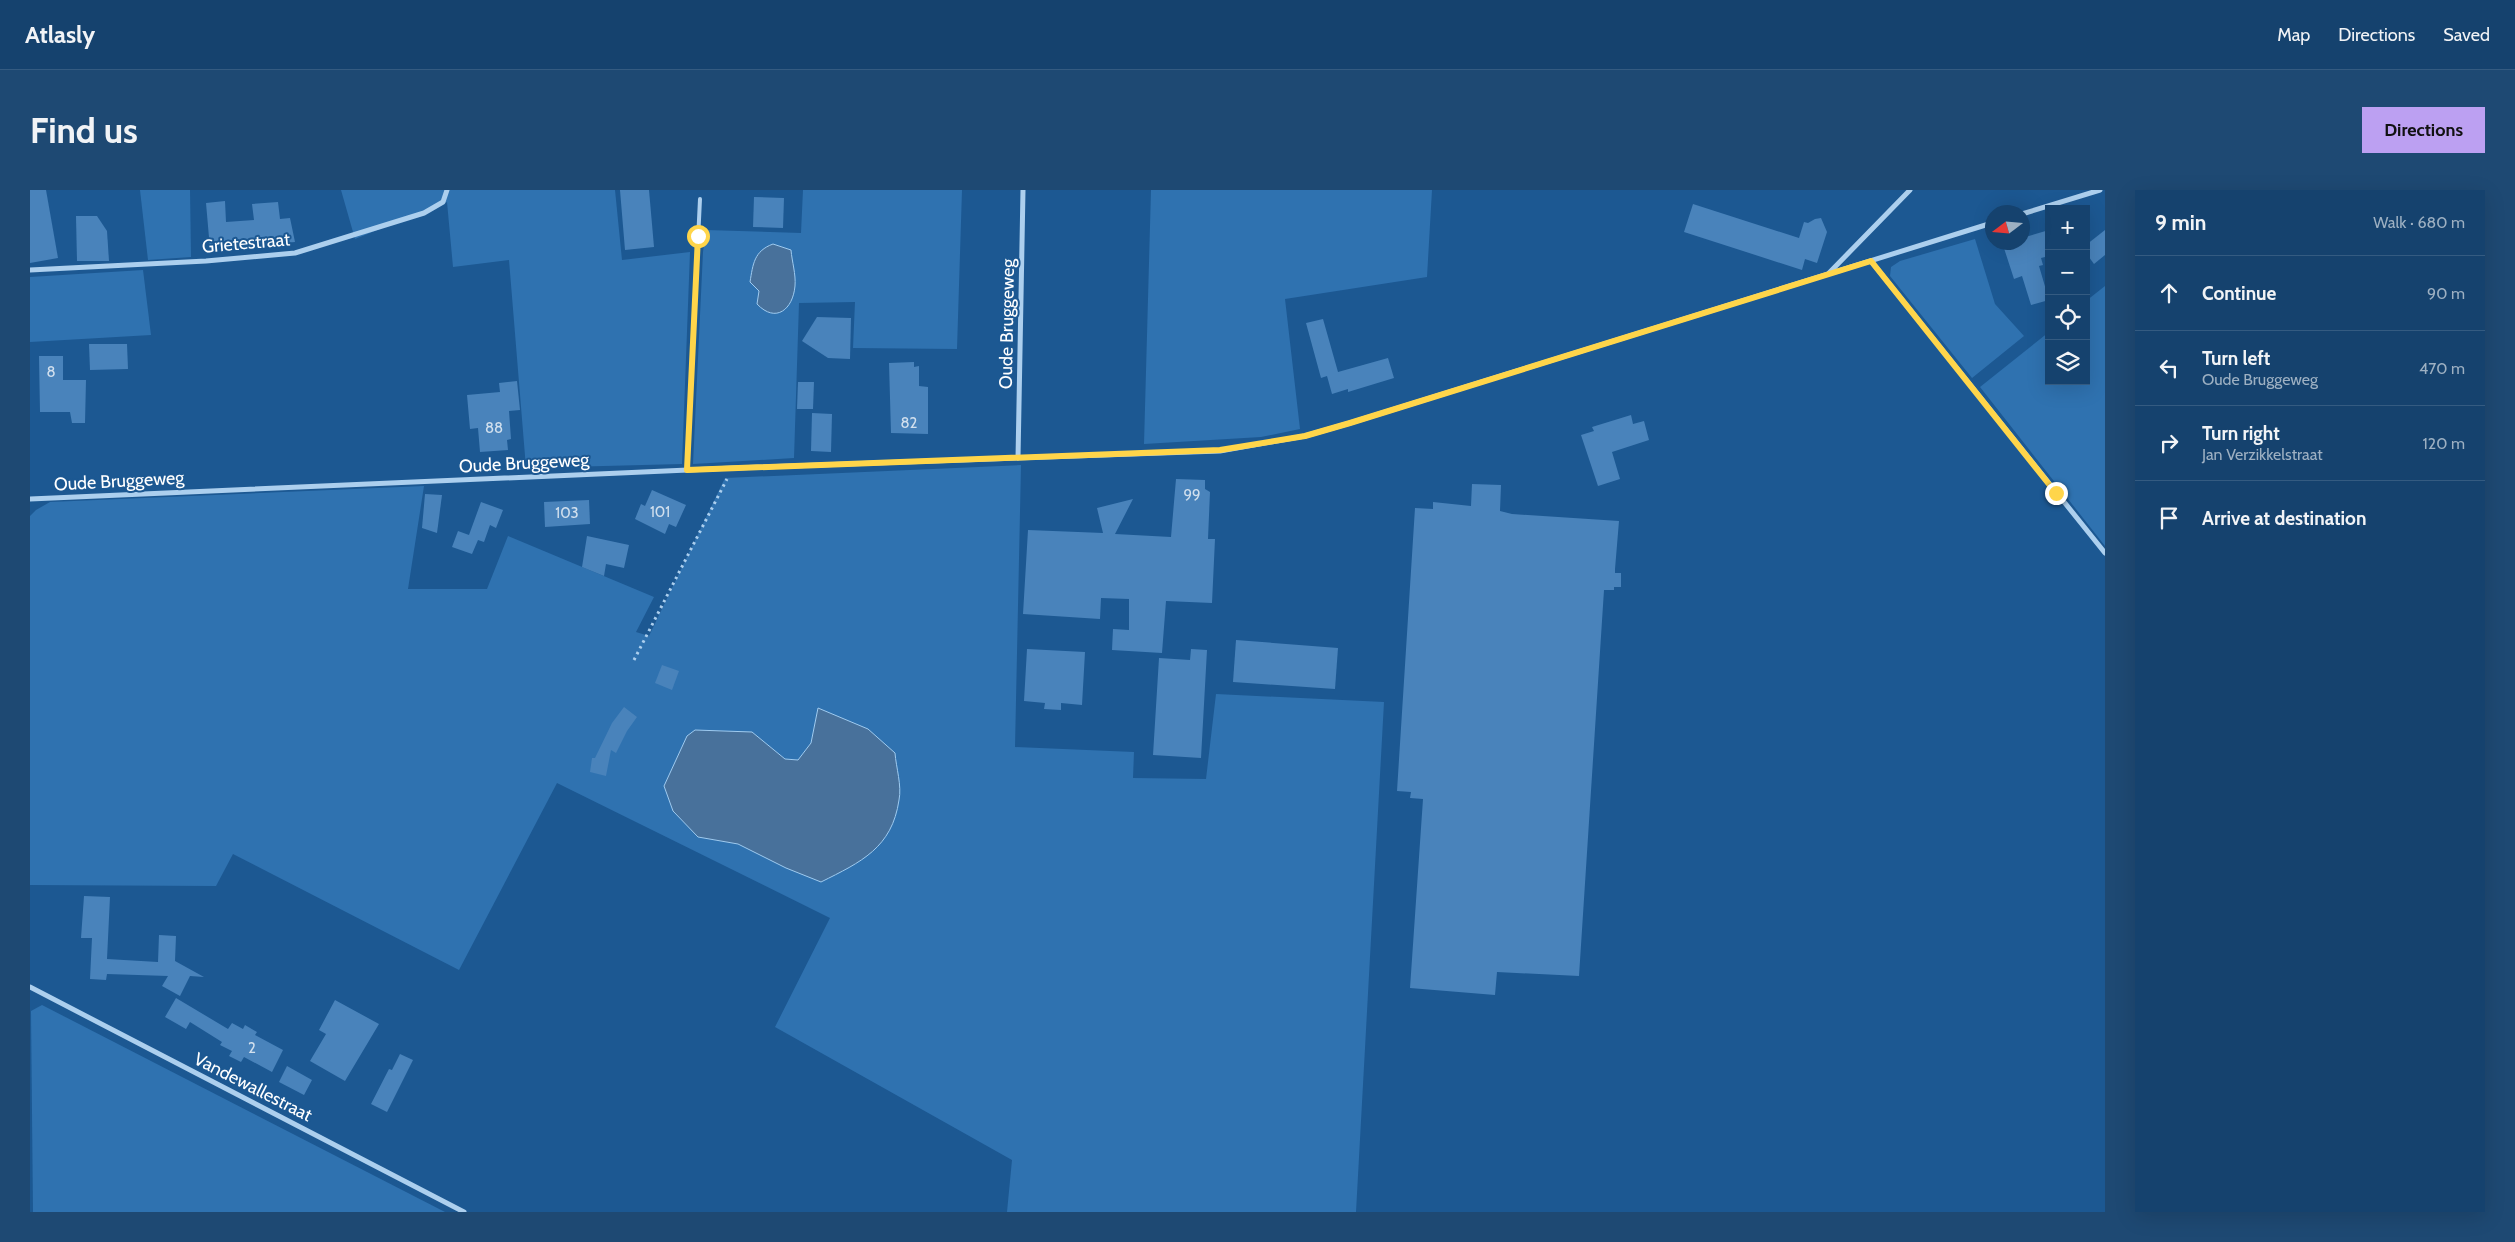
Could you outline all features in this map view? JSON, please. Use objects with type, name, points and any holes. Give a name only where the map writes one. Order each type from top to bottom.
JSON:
[{"type":"street","name":"Grietestraat","points":[[30,270],[206,261],[295,253],[424,213],[443,202],[447,190]]},
{"type":"street","name":"Oude Bruggeweg","points":[[1018,458],[1023,190]]},
{"type":"street","points":[[1828,274],[1910,190]]},
{"type":"street","points":[[2030,212],[2100,190]]},
{"type":"street","name":"Oude Bruggeweg","points":[[30,499],[733,468],[1220,450],[1305,436],[1985,225]]},
{"type":"street","points":[[1871,261],[2105,553]]},
{"type":"street","name":"Vandewallestraat","points":[[30,987],[464,1212]]},
{"type":"lane","points":[[687,470],[700,199]]},
{"type":"path","points":[[634,660],[733,468]]},
{"type":"shaded area","points":[[140,190],[190,190],[191,257],[148,260]]},
{"type":"shaded area","points":[[341,190],[615,190],[622,260],[690,252],[682,464],[526,468],[509,260],[453,267],[447,202],[355,239]]},
{"type":"shaded area","points":[[803,190],[962,190],[957,349],[853,348],[855,302],[799,303],[794,458],[693,464],[703,252],[706,230],[801,233]]},
{"type":"shaded area","points":[[1151,190],[1432,190],[1427,277],[1285,299],[1300,429],[1261,437],[1144,444]]},
{"type":"shaded area","points":[[1975,239],[1995,304],[2024,336],[1972,378],[1890,276],[1891,267],[1900,261]]},
{"type":"shaded area","points":[[773,244],[791,250],[795,277],[794,294],[791,301],[787,307],[777,313],[764,310],[757,304],[759,291],[750,282],[758,254]]},
{"type":"shaded area","points":[[143,270],[151,335],[30,342],[30,277]]},
{"type":"shaded area","points":[[2105,286],[2105,546],[1980,387],[2045,335],[2045,385],[2090,385],[2090,298]]},
{"type":"shaded area","points":[[1021,465],[1015,747],[1134,752],[1133,778],[1206,779],[1216,694],[1384,702],[1356,1212],[1007,1212],[1012,1160],[775,1027],[830,918],[557,783],[459,970],[233,854],[216,886],[30,885],[30,516],[50,502],[424,486],[408,589],[487,589],[508,536],[654,597],[636,632],[649,636],[725,478]],"holes":[[[752,732],[785,759],[798,760],[811,743],[786,868],[738,844],[698,837]]]},
{"type":"shaded area","points":[[818,708],[868,729],[895,753],[900,789],[895,816],[882,842],[861,860],[821,882],[786,868],[738,844],[698,837],[673,811],[664,786],[687,736],[695,730],[752,732],[785,759],[798,760],[811,743]]},
{"type":"shaded area","points":[[42,1005],[445,1212],[33,1212],[31,1011]]},
{"type":"building","points":[[30,190],[46,190],[58,258],[30,263]]},
{"type":"building","points":[[620,190],[649,190],[654,247],[625,250]]},
{"type":"building","points":[[754,197],[784,198],[783,228],[753,227]]},
{"type":"building","points":[[225,201],[226,222],[254,220],[252,204],[278,202],[280,219],[290,218],[295,242],[271,244],[271,247],[210,249],[206,203]]},
{"type":"building","points":[[1693,204],[1799,238],[1804,222],[1808,223],[1821,218],[1827,232],[1817,263],[1805,259],[1802,270],[1684,232]]},
{"type":"building","points":[[76,216],[97,216],[107,231],[109,261],[77,261]]},
{"type":"building","points":[[2105,230],[2105,255],[2094,264],[2090,258],[2090,242]]},
{"type":"building","points":[[2045,231],[2045,257],[2041,258],[2043,265],[2039,266],[2045,286],[2045,301],[2031,305],[2022,276],[2014,279],[2005,250],[2030,250],[2030,236]]},
{"type":"building","points":[[817,317],[851,318],[850,359],[828,358],[802,341]]},
{"type":"building","points":[[1323,319],[1338,372],[1388,358],[1394,378],[1348,392],[1348,389],[1332,394],[1327,376],[1321,378],[1306,323]]},
{"type":"building","points":[[89,344],[127,344],[128,369],[90,370]]},
{"type":"building","points":[[39,356],[63,356],[63,380],[86,380],[85,423],[72,423],[70,412],[40,412]]},
{"type":"building","points":[[914,362],[914,367],[919,366],[919,386],[928,387],[928,434],[891,433],[889,363]]},
{"type":"building","points":[[517,381],[520,410],[509,411],[511,439],[507,440],[508,450],[480,452],[478,428],[470,429],[467,395],[500,392],[499,383]]},
{"type":"building","points":[[798,382],[814,382],[813,409],[797,409]]},
{"type":"building","points":[[812,413],[832,414],[831,452],[811,451]]},
{"type":"building","points":[[1631,415],[1633,424],[1644,421],[1649,440],[1612,452],[1620,479],[1598,486],[1581,435],[1594,431],[1592,427]]},
{"type":"building","points":[[1176,479],[1205,480],[1205,489],[1210,492],[1208,539],[1215,539],[1212,603],[1166,601],[1162,653],[1112,650],[1113,629],[1129,630],[1129,599],[1101,598],[1100,619],[1023,614],[1028,530],[1103,533],[1097,508],[1133,499],[1115,534],[1171,537]]},
{"type":"building","points":[[1472,484],[1501,485],[1500,511],[1512,514],[1619,521],[1615,573],[1621,573],[1621,587],[1614,587],[1614,590],[1604,590],[1579,976],[1497,972],[1495,995],[1410,988],[1423,799],[1410,798],[1411,792],[1397,791],[1415,508],[1433,509],[1433,502],[1471,506]]},
{"type":"building","points":[[652,490],[686,505],[676,527],[669,524],[665,534],[635,519],[641,504],[645,506]]},
{"type":"building","points":[[425,494],[442,495],[437,533],[422,528]]},
{"type":"building","points":[[589,500],[590,524],[545,527],[544,502]]},
{"type":"building","points":[[481,502],[503,510],[496,528],[490,525],[484,542],[478,540],[472,554],[452,547],[458,531],[469,535]]},
{"type":"building","points":[[587,536],[629,545],[624,568],[606,564],[604,576],[582,567]]},
{"type":"building","points":[[1236,640],[1338,648],[1335,689],[1233,682]]},
{"type":"building","points":[[1027,649],[1085,652],[1082,705],[1061,703],[1061,710],[1044,709],[1045,703],[1024,701]]},
{"type":"building","points":[[1191,649],[1207,650],[1201,758],[1153,755],[1159,658],[1190,660]]},
{"type":"building","points":[[662,665],[679,671],[672,690],[655,683]]},
{"type":"building","points":[[624,707],[637,717],[627,731],[616,753],[611,750],[606,776],[590,772],[592,758],[595,758],[612,723]]},
{"type":"building","points":[[84,896],[110,897],[107,959],[158,962],[159,935],[176,936],[175,961],[204,977],[190,976],[180,996],[162,986],[168,976],[107,974],[106,980],[90,979],[92,938],[81,938]]},
{"type":"building","points":[[176,998],[228,1029],[232,1023],[243,1029],[245,1025],[257,1032],[255,1035],[283,1050],[272,1072],[244,1057],[241,1062],[229,1056],[232,1051],[220,1045],[222,1042],[190,1022],[186,1029],[165,1017]]},
{"type":"building","points":[[335,1000],[379,1024],[345,1081],[310,1061],[326,1034],[319,1030]]},
{"type":"building","points":[[400,1054],[413,1060],[387,1112],[371,1104],[389,1069],[392,1070]]},
{"type":"building","points":[[287,1066],[312,1080],[304,1095],[279,1082]]},
{"type":"route","points":[[698,236],[686,458],[687,470],[1220,450],[1266,444],[1305,436],[1350,423],[1871,261],[2056,493]]}]
